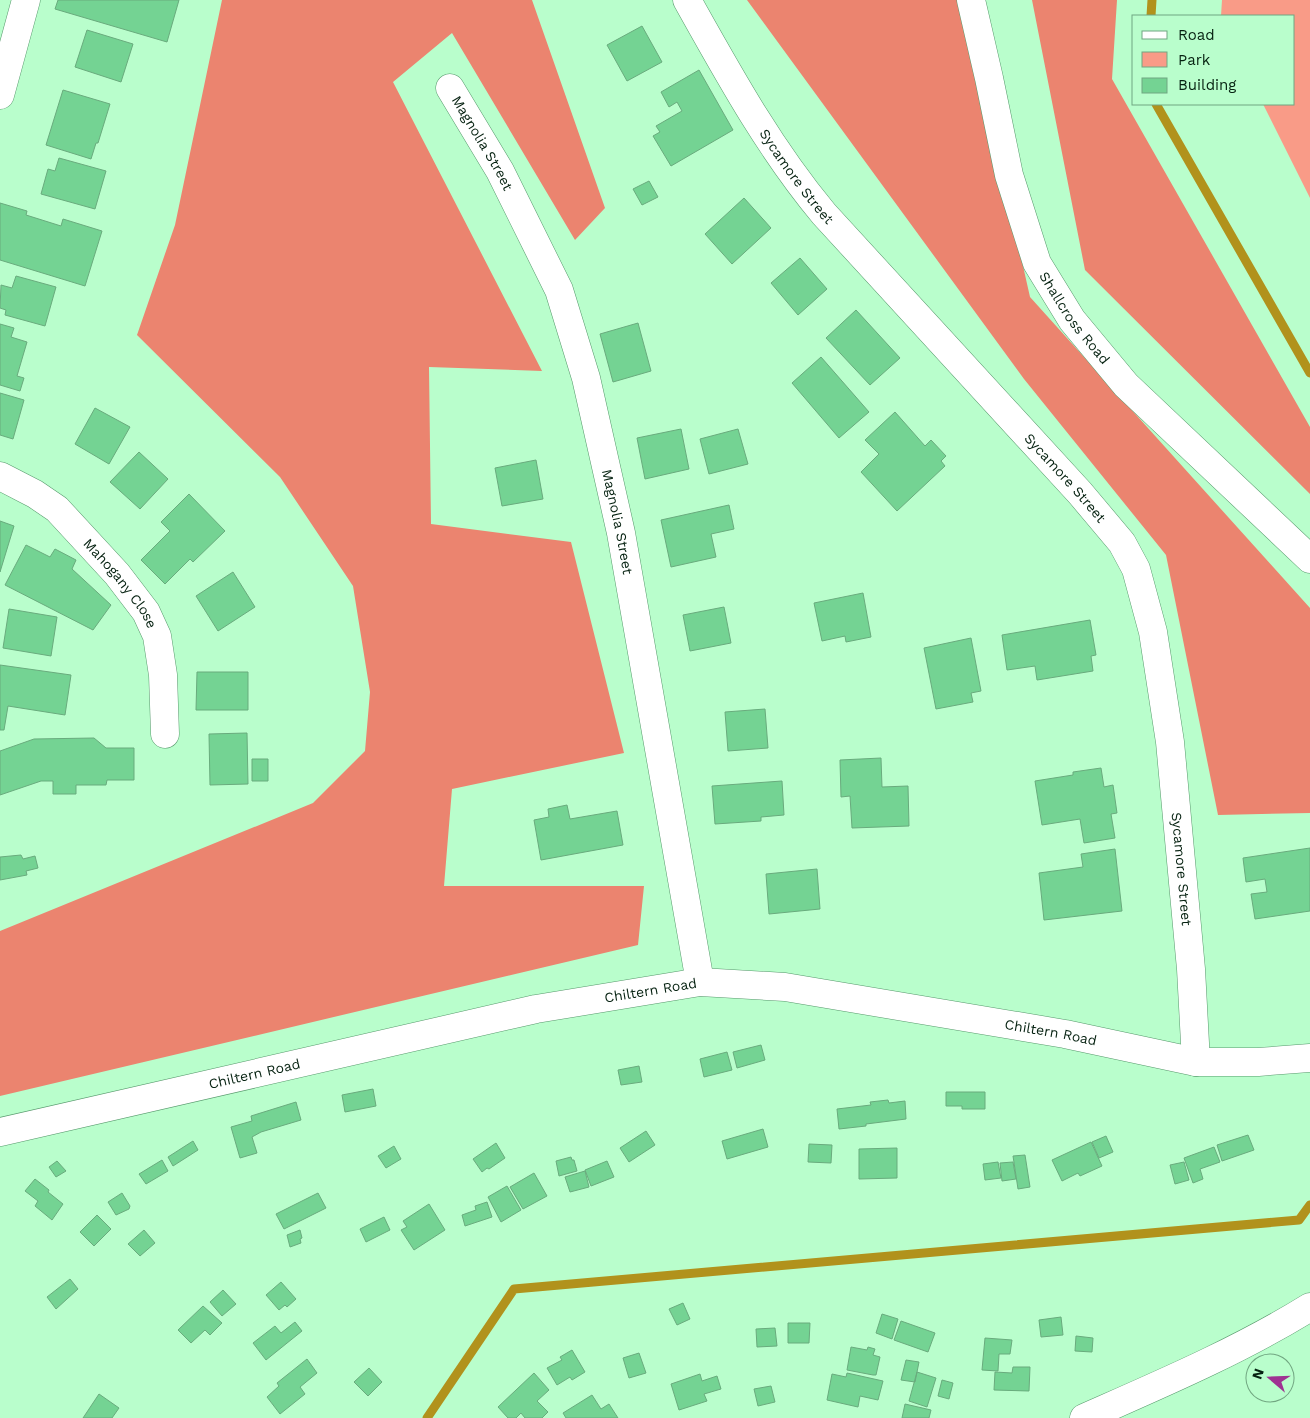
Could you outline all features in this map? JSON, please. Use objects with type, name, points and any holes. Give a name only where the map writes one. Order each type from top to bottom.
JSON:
[{"type":"street","points":[[0,95],[26,0]]},
{"type":"street","name":"Sycamore Street","points":[[687,0],[741,97],[803,189],[1080,492],[1122,543],[1136,569],[1153,632],[1170,742],[1191,969],[1196,1062]]},
{"type":"street","name":"Shallcross Road","points":[[971,0],[1009,175],[1042,271],[1072,320],[1126,385],[1310,559]]},
{"type":"street","name":"Magnolia Street","points":[[450,88],[500,171],[556,282],[586,378],[621,533],[700,982]]},
{"type":"street","name":"Mahogany Close","points":[[0,476],[35,494],[57,509],[117,574],[146,612],[157,636],[163,675],[165,734]]},
{"type":"street","name":"Chiltern Road","points":[[0,1132],[536,1009],[700,982],[784,987],[1065,1034],[1196,1062],[1258,1062],[1310,1058]]},
{"type":"street","points":[[1084,1418],[1190,1371],[1289,1320],[1310,1307]]},
{"type":"green space","points":[[1222,0],[1310,0],[1310,198],[1264,105],[1295,105],[1295,15],[1221,15]]},
{"type":"shaded area","points":[[222,0],[532,0],[605,208],[575,240],[452,33],[393,82],[542,371],[429,367],[431,524],[571,542],[624,753],[452,789],[444,886],[644,886],[638,945],[0,1096],[0,931],[313,803],[365,751],[370,692],[353,586],[280,477],[137,335],[175,225]]},
{"type":"shaded area","points":[[747,0],[963,0],[1030,297],[1310,608],[1310,813],[1218,815],[1166,555],[1024,379]]},
{"type":"shaded area","points":[[1032,0],[1117,0],[1112,79],[1310,427],[1310,494],[1085,270]]},
{"type":"building","points":[[58,0],[179,0],[167,42],[55,9]]},
{"type":"building","points":[[642,26],[662,62],[627,81],[607,45]]},
{"type":"building","points":[[87,30],[133,44],[121,82],[75,67]]},
{"type":"building","points":[[699,70],[733,130],[671,166],[653,136],[660,132],[656,126],[682,111],[677,102],[669,107],[661,92]]},
{"type":"building","points":[[63,90],[110,104],[91,159],[46,145]]},
{"type":"building","points":[[59,158],[106,171],[95,209],[41,194],[48,169],[55,171]]},
{"type":"building","points":[[649,181],[658,197],[642,205],[633,189]]},
{"type":"building","points":[[744,198],[771,228],[732,264],[705,234]]},
{"type":"building","points":[[0,203],[27,211],[26,215],[61,226],[63,219],[102,231],[85,286],[0,260]]},
{"type":"building","points":[[800,258],[827,289],[798,315],[771,283]]},
{"type":"building","points":[[16,276],[56,287],[45,326],[5,315],[6,310],[0,308],[1,285],[12,288]]},
{"type":"building","points":[[856,310],[900,358],[870,385],[826,338]]},
{"type":"building","points":[[638,323],[651,371],[613,382],[600,334]]},
{"type":"building","points":[[0,324],[14,328],[11,337],[27,342],[17,376],[24,378],[20,391],[0,385]]},
{"type":"building","points":[[821,357],[869,412],[839,438],[792,383]]},
{"type":"building","points":[[0,393],[24,400],[13,439],[0,435]]},
{"type":"building","points":[[95,408],[130,427],[109,464],[75,444]]},
{"type":"building","points":[[895,412],[925,446],[931,440],[946,456],[941,461],[945,466],[897,511],[861,472],[879,454],[865,440]]},
{"type":"building","points":[[681,429],[689,469],[645,479],[637,438]]},
{"type":"building","points":[[738,429],[748,464],[709,474],[700,439]]},
{"type":"building","points":[[139,452],[168,479],[140,509],[110,482]]},
{"type":"building","points":[[536,460],[543,499],[502,506],[495,468]]},
{"type":"building","points":[[189,494],[225,531],[193,562],[190,559],[165,584],[141,560],[170,531],[161,522]]},
{"type":"building","points":[[729,505],[734,529],[711,534],[716,557],[671,567],[661,520]]},
{"type":"building","points":[[0,521],[14,526],[0,572]]},
{"type":"building","points":[[26,545],[50,557],[55,549],[76,560],[72,569],[111,605],[93,630],[5,585]]},
{"type":"building","points":[[233,572],[255,607],[218,631],[196,596]]},
{"type":"building","points":[[863,593],[871,637],[846,642],[845,636],[822,641],[814,603]]},
{"type":"building","points":[[724,607],[731,643],[690,651],[683,615]]},
{"type":"building","points":[[9,609],[57,617],[51,656],[3,648]]},
{"type":"building","points":[[1090,620],[1096,655],[1091,656],[1093,671],[1037,680],[1035,666],[1007,670],[1002,635]]},
{"type":"building","points":[[971,638],[981,691],[971,693],[973,702],[936,709],[924,648]]},
{"type":"building","points":[[0,665],[71,675],[65,715],[8,706],[4,730],[0,730]]},
{"type":"building","points":[[197,672],[248,672],[248,710],[196,710]]},
{"type":"building","points":[[765,709],[768,748],[728,751],[725,712]]},
{"type":"building","points":[[247,733],[248,784],[210,785],[209,734]]},
{"type":"building","points":[[94,738],[106,748],[134,748],[134,780],[107,780],[106,785],[76,785],[76,794],[53,794],[53,781],[41,781],[0,795],[0,751],[34,739]]},
{"type":"building","points":[[881,758],[882,787],[908,786],[909,826],[852,828],[850,796],[841,797],[840,760]]},
{"type":"building","points":[[252,759],[268,759],[268,781],[252,781]]},
{"type":"building","points":[[1101,768],[1104,787],[1113,785],[1117,813],[1111,814],[1115,838],[1084,843],[1080,819],[1042,825],[1035,781]]},
{"type":"building","points":[[782,781],[784,815],[761,817],[761,821],[715,824],[712,786]]},
{"type":"building","points":[[567,805],[570,819],[617,811],[623,845],[541,860],[534,820],[549,817],[548,809]]},
{"type":"building","points":[[1310,848],[1310,911],[1255,919],[1251,894],[1267,892],[1265,879],[1246,882],[1243,858]]},
{"type":"building","points":[[1115,849],[1122,911],[1044,920],[1039,873],[1083,867],[1081,854]]},
{"type":"building","points":[[21,855],[23,859],[35,856],[38,868],[26,871],[27,875],[0,880],[0,857]]},
{"type":"building","points":[[817,869],[820,909],[769,914],[766,874]]},
{"type":"building","points":[[761,1045],[765,1060],[737,1068],[733,1052]]},
{"type":"building","points":[[727,1052],[732,1070],[704,1077],[700,1059]]},
{"type":"building","points":[[639,1066],[642,1082],[621,1085],[618,1070]]},
{"type":"building","points":[[373,1089],[376,1106],[345,1112],[342,1095]]},
{"type":"building","points":[[946,1092],[985,1092],[985,1109],[962,1109],[962,1106],[946,1106]]},
{"type":"building","points":[[888,1100],[889,1103],[905,1101],[906,1119],[839,1129],[837,1109],[871,1105],[870,1102]]},
{"type":"building","points":[[296,1102],[301,1120],[261,1132],[252,1137],[257,1153],[240,1158],[231,1127],[252,1121],[251,1116]]},
{"type":"building","points":[[763,1129],[768,1147],[727,1159],[722,1141]]},
{"type":"building","points":[[646,1131],[655,1145],[629,1162],[620,1148]]},
{"type":"building","points":[[1248,1135],[1254,1150],[1222,1161],[1217,1145]]},
{"type":"building","points":[[1106,1136],[1113,1152],[1099,1158],[1092,1142]]},
{"type":"building","points":[[193,1141],[198,1150],[173,1166],[168,1157]]},
{"type":"building","points":[[1091,1142],[1102,1166],[1080,1176],[1078,1173],[1062,1181],[1052,1160]]},
{"type":"building","points":[[496,1143],[505,1158],[482,1172],[473,1159]]},
{"type":"building","points":[[809,1144],[832,1145],[831,1163],[808,1162]]},
{"type":"building","points":[[394,1146],[401,1159],[386,1168],[378,1156]]},
{"type":"building","points":[[1214,1147],[1220,1162],[1200,1169],[1203,1179],[1193,1183],[1184,1158]]},
{"type":"building","points":[[897,1148],[897,1178],[859,1179],[859,1149]]},
{"type":"building","points":[[1025,1155],[1030,1187],[1018,1189],[1013,1156]]},
{"type":"building","points":[[571,1157],[574,1160],[577,1171],[559,1176],[556,1161]]},
{"type":"building","points":[[162,1160],[168,1171],[146,1184],[139,1174]]},
{"type":"building","points":[[57,1161],[66,1171],[56,1177],[49,1167]]},
{"type":"building","points":[[607,1161],[614,1177],[591,1186],[585,1170]]},
{"type":"building","points":[[998,1162],[1001,1178],[985,1180],[983,1164]]},
{"type":"building","points":[[1013,1162],[1016,1179],[1002,1181],[1000,1163]]},
{"type":"building","points":[[1184,1162],[1189,1180],[1175,1184],[1170,1165]]},
{"type":"building","points":[[585,1171],[589,1187],[570,1192],[565,1177]]},
{"type":"building","points":[[534,1173],[547,1196],[523,1209],[510,1187]]},
{"type":"building","points":[[35,1179],[63,1204],[52,1220],[35,1206],[38,1201],[25,1191]]},
{"type":"building","points":[[507,1186],[521,1210],[501,1222],[488,1197]]},
{"type":"building","points":[[122,1193],[130,1206],[129,1209],[116,1215],[108,1202]]},
{"type":"building","points":[[318,1193],[326,1208],[284,1229],[276,1214]]},
{"type":"building","points":[[487,1202],[492,1217],[465,1226],[462,1215],[476,1210],[475,1206]]},
{"type":"building","points":[[429,1204],[445,1230],[414,1250],[401,1230],[407,1227],[403,1221]]},
{"type":"building","points":[[97,1215],[111,1229],[94,1246],[80,1232]]},
{"type":"building","points":[[384,1217],[390,1230],[366,1242],[360,1229]]},
{"type":"building","points":[[144,1230],[155,1243],[140,1256],[128,1244]]},
{"type":"building","points":[[300,1230],[301,1243],[290,1247],[287,1235]]},
{"type":"building","points":[[70,1279],[78,1289],[56,1309],[47,1297]]},
{"type":"building","points":[[281,1282],[296,1299],[287,1307],[285,1305],[279,1310],[266,1295]]},
{"type":"building","points":[[223,1290],[236,1304],[222,1316],[210,1302]]},
{"type":"building","points":[[683,1303],[690,1319],[677,1325],[669,1309]]},
{"type":"building","points":[[203,1306],[222,1323],[210,1335],[205,1330],[191,1343],[178,1330]]},
{"type":"building","points":[[882,1314],[898,1319],[892,1339],[876,1333]]},
{"type":"building","points":[[1061,1317],[1063,1335],[1041,1337],[1039,1320]]},
{"type":"building","points":[[901,1321],[935,1333],[928,1352],[894,1340]]},
{"type":"building","points":[[295,1322],[302,1331],[266,1360],[253,1343],[275,1326],[281,1333]]},
{"type":"building","points":[[788,1323],[810,1323],[809,1343],[788,1343]]},
{"type":"building","points":[[775,1328],[777,1346],[757,1347],[756,1329]]},
{"type":"building","points":[[1076,1336],[1093,1338],[1092,1352],[1075,1351]]},
{"type":"building","points":[[985,1338],[1012,1340],[1010,1354],[999,1354],[998,1371],[982,1370]]},
{"type":"building","points":[[851,1347],[867,1350],[868,1347],[875,1349],[873,1355],[880,1357],[876,1375],[847,1370]]},
{"type":"building","points":[[572,1350],[585,1372],[572,1380],[570,1377],[557,1385],[547,1368],[562,1360],[560,1357]]},
{"type":"building","points":[[639,1353],[646,1373],[629,1378],[623,1358]]},
{"type":"building","points":[[307,1359],[317,1373],[300,1387],[305,1394],[280,1414],[267,1397],[279,1386],[277,1383]]},
{"type":"building","points":[[906,1360],[919,1362],[915,1382],[901,1380]]},
{"type":"building","points":[[1013,1367],[1030,1367],[1029,1391],[994,1390],[995,1372],[1012,1373]]},
{"type":"building","points":[[369,1368],[382,1382],[368,1396],[354,1382]]},
{"type":"building","points":[[917,1372],[936,1378],[927,1407],[909,1401]]},
{"type":"building","points":[[534,1373],[549,1390],[537,1401],[548,1412],[542,1418],[525,1418],[521,1413],[516,1418],[508,1418],[498,1407]]},
{"type":"building","points":[[847,1373],[883,1381],[878,1400],[860,1396],[858,1407],[827,1400],[832,1374],[846,1377]]},
{"type":"building","points":[[700,1374],[702,1381],[717,1376],[721,1389],[704,1394],[707,1401],[679,1410],[671,1384]]},
{"type":"building","points":[[942,1380],[953,1383],[949,1399],[938,1396]]},
{"type":"building","points":[[771,1386],[775,1402],[758,1406],[754,1389]]},
{"type":"building","points":[[99,1394],[119,1408],[112,1418],[83,1418]]},
{"type":"building","points":[[592,1395],[601,1409],[609,1404],[618,1418],[566,1418],[563,1413]]},
{"type":"building","points":[[905,1404],[931,1410],[929,1418],[902,1418]]},
{"type":"waterway","points":[[1151,15],[1152,0]]},
{"type":"waterway","points":[[1157,105],[1310,373]]},
{"type":"waterway","points":[[427,1418],[514,1289],[1299,1220],[1310,1205]]}]
